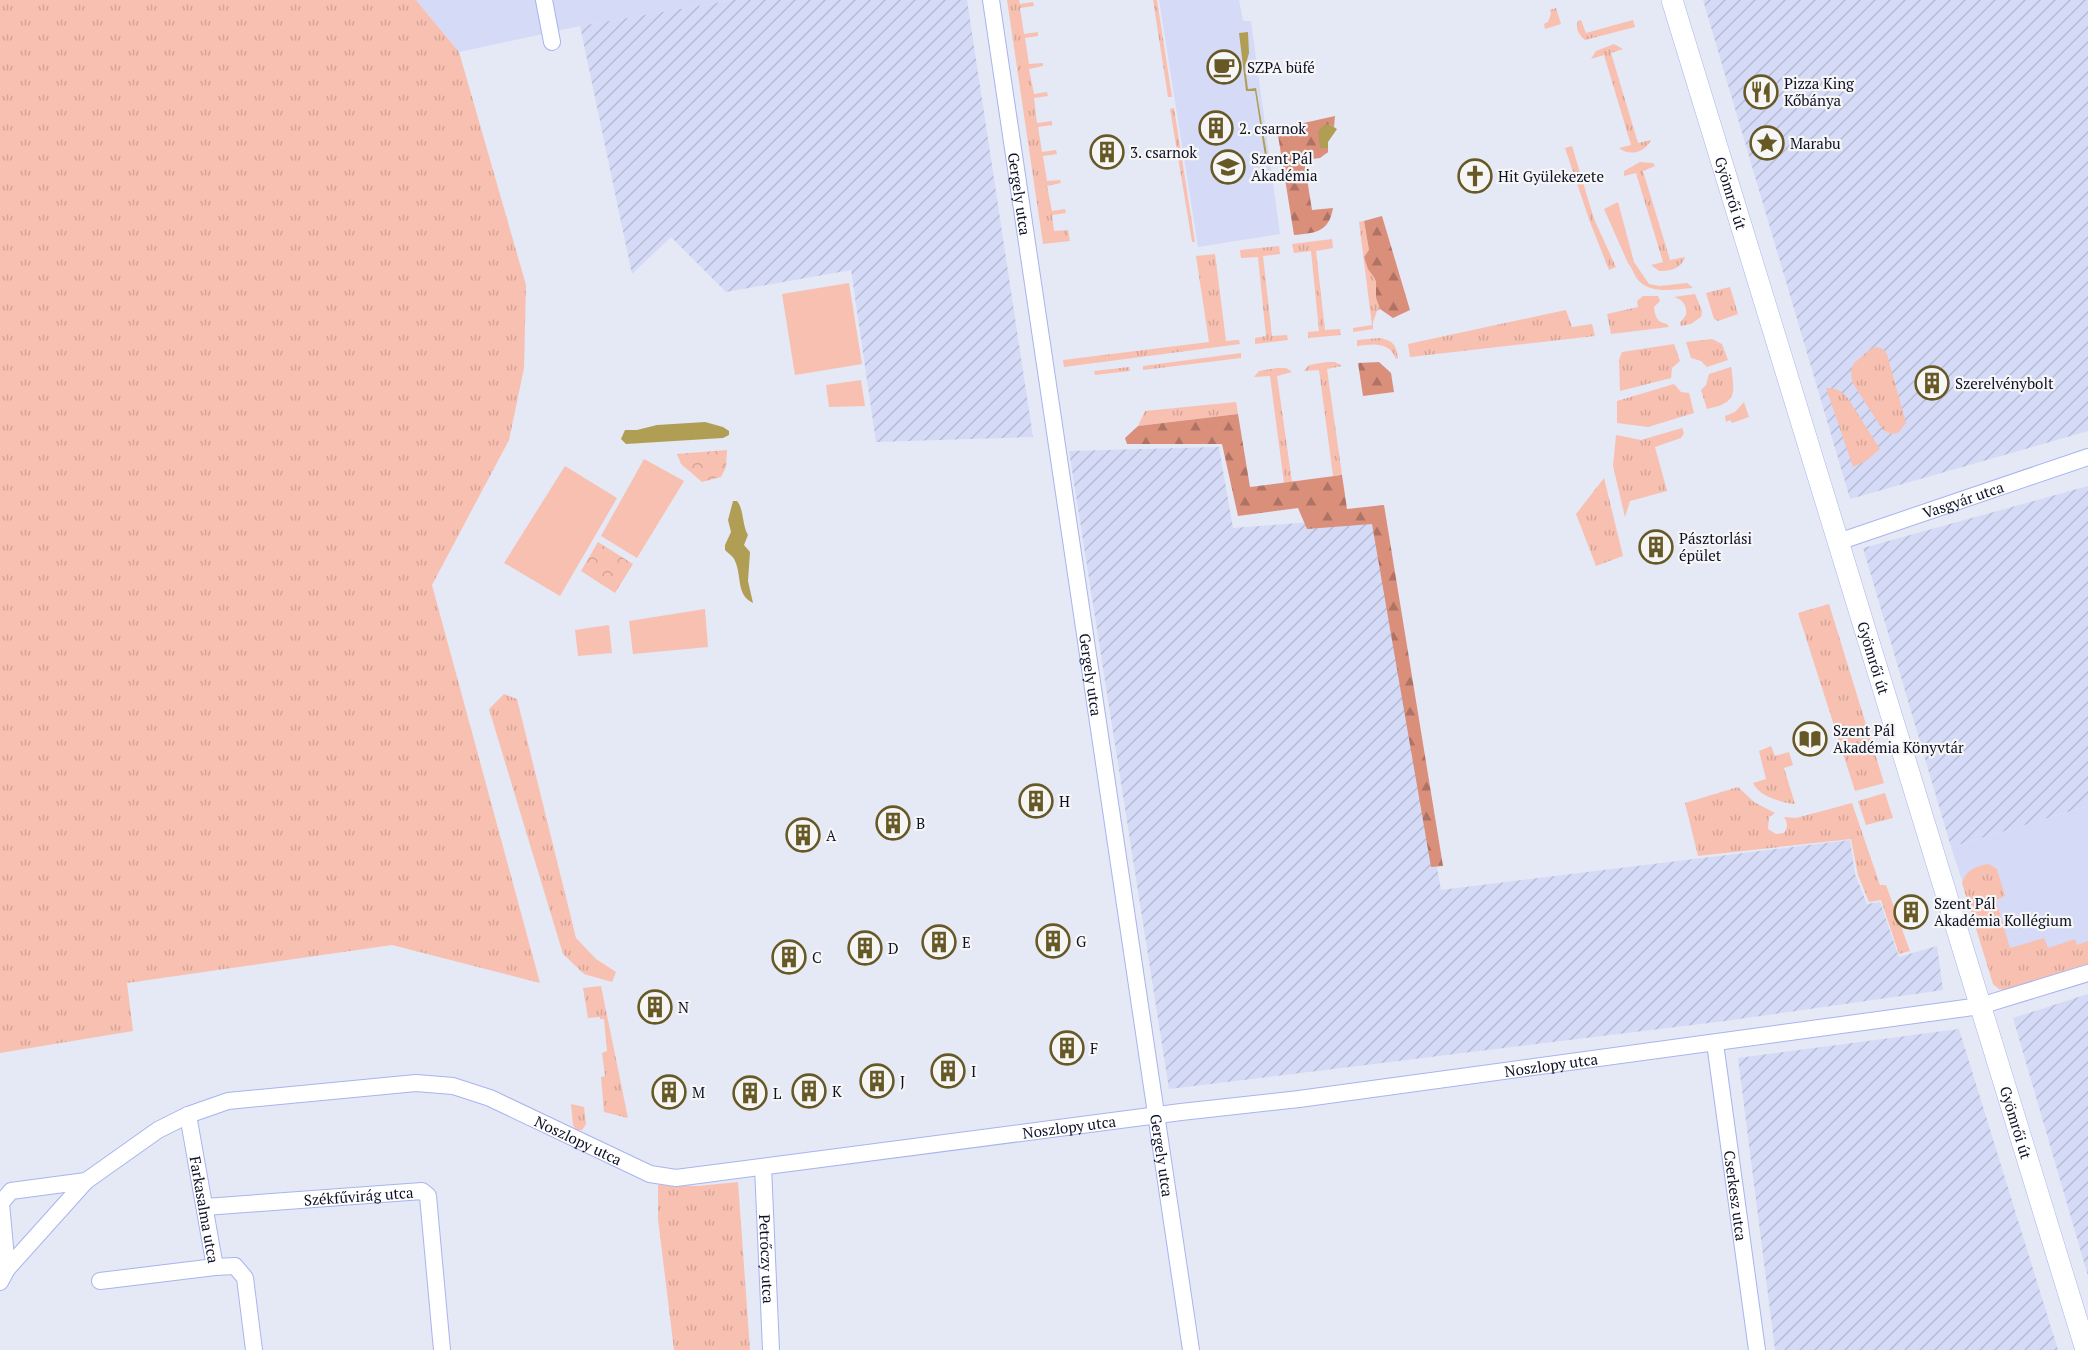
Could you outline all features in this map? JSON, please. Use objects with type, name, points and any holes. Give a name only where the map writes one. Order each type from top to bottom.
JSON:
[{"type":"street","points":[[544,0],[552,42]]},
{"type":"street","name":"Gergely utca","points":[[991,0],[1191,1350]]},
{"type":"street","name":"Gyömrői út","points":[[1672,0],[2086,1350]]},
{"type":"street","name":"Vasgyár utca","points":[[1838,542],[2088,457]]},
{"type":"street","name":"Noszlopy utca","points":[[4,1275],[86,1181],[158,1130],[188,1115],[228,1101],[416,1083],[453,1086],[490,1098],[650,1174],[676,1178],[1156,1116],[1299,1100],[1980,1006],[2088,973]]},
{"type":"street","name":"Cserkesz utca","points":[[1715,1043],[1757,1350]]},
{"type":"street","name":"Farkasalma utca","points":[[188,1115],[215,1267],[235,1266],[246,1278],[254,1350]]},
{"type":"street","name":"Petrőczy utca","points":[[763,1167],[771,1350]]},
{"type":"street","name":"Noszlopy utca","points":[[4,1275],[1,1203],[11,1191],[86,1181]]},
{"type":"street","name":"Székfűvirág utca","points":[[205,1208],[422,1191],[428,1196],[441,1350]]},
{"type":"street","points":[[100,1281],[215,1267]]},
{"type":"shaded area","points":[[416,0],[733,0],[580,26],[459,52]]},
{"type":"shaded area","points":[[733,0],[967,0],[1033,437],[876,442],[851,270],[726,292],[671,237],[632,274],[580,26]]},
{"type":"shaded area","name":"Szent Pál Akadémia","points":[[1159,0],[1239,0],[1243,21],[1251,21],[1280,234],[1198,247]]},
{"type":"shaded area","points":[[1703,0],[2088,0],[2088,431],[1850,499]]},
{"type":"shaded area","points":[[1248,32],[1249,53],[1245,67],[1248,89],[1256,88],[1267,155],[1265,156],[1255,91],[1246,91],[1239,33]]},
{"type":"shaded area","points":[[1329,124],[1337,129],[1328,142],[1328,148],[1320,148],[1318,131],[1324,125]]},
{"type":"shaded area","points":[[705,422],[723,427],[729,431],[729,435],[723,438],[626,444],[621,439],[625,430]]},
{"type":"shaded area","points":[[1219,447],[1233,528],[1376,517],[1441,890],[1850,840],[1855,874],[1867,904],[1880,902],[1899,957],[1937,946],[1943,990],[1725,1021],[1169,1089],[1069,451]]},
{"type":"shaded area","points":[[2088,486],[2088,806],[1951,847],[1863,548]]},
{"type":"shaded area","points":[[733,501],[739,504],[748,535],[744,545],[750,552],[748,581],[753,603],[744,595],[737,567],[725,550],[731,532],[728,520]]},
{"type":"shaded area","points":[[2088,806],[2088,954],[1996,983],[1951,847]]},
{"type":"shaded area","points":[[2088,994],[2088,1276],[2013,1018]]},
{"type":"shaded area","points":[[1959,1029],[2058,1350],[1775,1350],[1738,1058]]},
{"type":"green space","points":[[0,0],[416,0],[459,52],[526,285],[524,368],[509,440],[432,585],[540,983],[392,945],[127,983],[133,1031],[0,1053]]},
{"type":"green space","points":[[1007,0],[1019,0],[1020,4],[1033,2],[1034,6],[1020,8],[1024,34],[1038,32],[1038,36],[1025,38],[1029,64],[1043,63],[1043,66],[1029,69],[1034,94],[1047,92],[1048,96],[1034,98],[1037,123],[1052,121],[1052,125],[1038,127],[1042,152],[1056,150],[1057,154],[1043,156],[1047,181],[1060,180],[1061,183],[1047,186],[1052,211],[1065,209],[1066,213],[1052,215],[1054,231],[1068,230],[1070,241],[1043,244]]},
{"type":"green space","points":[[1153,0],[1157,0],[1172,97],[1168,97]]},
{"type":"green space","points":[[1556,8],[1561,24],[1545,29],[1544,24],[1548,22],[1550,10]]},
{"type":"green space","points":[[1581,20],[1586,33],[1633,20],[1635,27],[1585,40],[1577,29],[1578,21]]},
{"type":"green space","points":[[1614,44],[1623,49],[1611,53],[1638,143],[1651,140],[1645,148],[1632,153],[1619,148],[1631,145],[1604,55],[1591,59],[1596,51]]},
{"type":"green space","points":[[1174,108],[1195,242],[1192,242],[1170,109]]},
{"type":"green space","points":[[1335,116],[1334,127],[1329,124],[1320,148],[1328,148],[1328,152],[1320,158],[1304,160],[1312,210],[1333,208],[1331,216],[1325,227],[1320,230],[1294,235],[1277,129]]},
{"type":"green space","points":[[1572,146],[1594,219],[1616,267],[1609,270],[1565,148]]},
{"type":"green space","points":[[1640,162],[1653,163],[1655,166],[1643,171],[1670,260],[1685,257],[1678,267],[1671,270],[1659,271],[1651,265],[1663,262],[1636,173],[1624,176],[1624,171]]},
{"type":"green space","points":[[1618,202],[1634,262],[1628,263],[1604,209]]},
{"type":"green space","points":[[1382,216],[1410,310],[1393,318],[1380,309],[1376,298],[1376,280],[1368,269],[1364,257],[1369,250],[1364,221]]},
{"type":"green space","points":[[1364,221],[1369,250],[1364,258],[1377,280],[1376,298],[1380,309],[1373,322],[1373,329],[1353,332],[1353,328],[1372,325],[1359,222]]},
{"type":"green space","points":[[1332,239],[1333,248],[1316,251],[1325,330],[1340,329],[1341,335],[1308,338],[1308,332],[1319,331],[1311,251],[1294,253],[1292,244]]},
{"type":"green space","points":[[1279,246],[1280,254],[1263,256],[1272,336],[1287,335],[1288,340],[1255,344],[1255,338],[1266,336],[1258,257],[1241,258],[1240,250]]},
{"type":"green space","points":[[1215,254],[1226,341],[1239,340],[1240,344],[1064,367],[1063,360],[1209,342],[1196,256]]},
{"type":"green space","points":[[1634,262],[1649,284],[1660,286],[1687,283],[1693,288],[1664,290],[1650,288],[1638,280],[1628,263]]},
{"type":"green space","points":[[849,283],[862,364],[795,375],[782,294]]},
{"type":"green space","points":[[1730,287],[1738,314],[1718,321],[1714,319],[1706,293]]},
{"type":"green space","points":[[1695,294],[1702,311],[1701,317],[1691,324],[1681,326],[1680,323],[1686,315],[1686,308],[1682,301],[1674,297]]},
{"type":"green space","points":[[1643,296],[1658,296],[1660,301],[1654,307],[1656,316],[1669,327],[1611,334],[1607,314],[1638,307],[1637,301]]},
{"type":"green space","points":[[1566,310],[1572,327],[1592,324],[1595,336],[1410,357],[1408,344]]},
{"type":"green space","points":[[1380,338],[1393,344],[1398,358],[1396,359],[1385,346],[1357,346],[1357,340]]},
{"type":"green space","points":[[1712,339],[1722,344],[1728,360],[1707,367],[1701,361],[1691,358],[1686,342]]},
{"type":"green space","points":[[1674,344],[1680,361],[1672,368],[1671,378],[1620,391],[1619,360],[1622,352]]},
{"type":"green space","points":[[1872,348],[1883,349],[1887,354],[1906,423],[1898,433],[1891,434],[1883,430],[1852,382],[1851,371],[1854,363]]},
{"type":"green space","points":[[1241,353],[1241,358],[1143,370],[1143,366]]},
{"type":"green space","points":[[1335,362],[1342,366],[1327,369],[1342,475],[1333,476],[1319,370],[1304,371],[1309,365]]},
{"type":"green space","points":[[1379,362],[1391,373],[1394,392],[1363,396],[1358,363]]},
{"type":"green space","points":[[1129,367],[1130,371],[1095,375],[1094,371]]},
{"type":"green space","points":[[1731,367],[1732,396],[1724,404],[1707,409],[1701,390],[1706,385],[1709,374]]},
{"type":"green space","points":[[1286,368],[1292,372],[1277,376],[1292,482],[1284,483],[1270,376],[1254,377],[1259,371]]},
{"type":"green space","points":[[861,380],[865,406],[829,407],[826,385]]},
{"type":"green space","points":[[1674,384],[1681,392],[1689,393],[1694,413],[1648,427],[1617,423],[1617,401]]},
{"type":"green space","points":[[1826,388],[1838,390],[1847,397],[1880,449],[1866,461],[1853,467]]},
{"type":"green space","points":[[1236,402],[1238,414],[1138,426],[1145,411]]},
{"type":"green space","points":[[1744,402],[1749,417],[1732,423],[1730,420],[1726,422],[1725,416],[1735,412]]},
{"type":"green space","points":[[1238,414],[1250,487],[1342,475],[1347,509],[1384,505],[1443,866],[1431,867],[1372,524],[1307,529],[1298,508],[1238,516],[1222,444],[1127,444],[1125,438],[1138,426]]},
{"type":"green space","points":[[1682,428],[1684,433],[1681,438],[1655,447],[1667,491],[1630,501],[1625,517],[1613,466],[1616,435],[1641,440]]},
{"type":"green space","points":[[727,450],[726,467],[721,477],[702,482],[681,464],[677,454]]},
{"type":"green space","points":[[644,459],[684,481],[637,558],[601,536]]},
{"type":"green space","points":[[565,466],[617,498],[560,596],[504,563]]},
{"type":"green space","points":[[1604,478],[1623,556],[1596,566],[1576,514]]},
{"type":"green space","points":[[598,542],[633,564],[615,593],[581,571]]},
{"type":"green space","points":[[1829,604],[1884,783],[1855,791],[1798,613]]},
{"type":"green space","points":[[705,609],[708,647],[633,654],[629,621]]},
{"type":"green space","points":[[609,625],[612,653],[578,656],[575,630]]},
{"type":"green space","points":[[504,694],[517,699],[576,938],[596,959],[616,972],[612,982],[584,974],[563,954],[489,709]]},
{"type":"green space","points":[[1771,746],[1775,756],[1789,752],[1793,765],[1784,768],[1795,804],[1765,795],[1753,783],[1766,779],[1759,751]]},
{"type":"green space","points":[[1738,787],[1754,802],[1775,813],[1769,817],[1768,829],[1776,834],[1785,831],[1787,825],[1784,817],[1796,818],[1852,803],[1880,885],[1886,885],[1910,951],[1899,954],[1881,900],[1869,902],[1858,875],[1851,839],[1698,856],[1685,803]]},
{"type":"green space","points":[[1885,793],[1893,818],[1866,825],[1858,801]]},
{"type":"green space","points":[[1989,864],[1997,869],[2005,896],[1996,900],[2010,948],[2044,938],[2048,948],[2075,939],[2077,945],[2088,941],[2088,964],[2005,990],[1993,984],[1962,883],[1972,869]]},
{"type":"green space","points":[[601,986],[628,1118],[604,1112],[601,1077],[605,1076],[602,1053],[607,1051],[604,1019],[588,1018],[583,988]]},
{"type":"green space","points":[[571,1104],[584,1107],[586,1124],[582,1130],[576,1130],[573,1125]]},
{"type":"green space","points":[[738,1182],[750,1350],[674,1350],[658,1219],[658,1185],[697,1186]]},
{"type":"place","name":"SZPA büfé","points":[[1224,67]]},
{"type":"place","name":"Pizza King Kőbánya","points":[[1761,92]]},
{"type":"place","name":"2. csarnok","points":[[1216,128]]},
{"type":"place","name":"Marabu","points":[[1767,143]]},
{"type":"place","name":"3. csarnok","points":[[1107,152]]},
{"type":"place","name":"Szent Pál Akadémia","points":[[1228,167]]},
{"type":"place","name":"Hit Gyülekezete","points":[[1475,176]]},
{"type":"place","name":"Szerelvénybolt","points":[[1932,383]]},
{"type":"place","name":"Pásztorlási épület","points":[[1656,547]]},
{"type":"place","name":"Szent Pál Akadémia Könyvtár","points":[[1810,739]]},
{"type":"place","name":"H","points":[[1036,801]]},
{"type":"place","name":"B","points":[[893,823]]},
{"type":"place","name":"A","points":[[803,835]]},
{"type":"place","name":"Szent Pál Akadémia Kollégium","points":[[1911,912]]},
{"type":"place","name":"G","points":[[1053,941]]},
{"type":"place","name":"E","points":[[939,942]]},
{"type":"place","name":"D","points":[[865,948]]},
{"type":"place","name":"C","points":[[789,957]]},
{"type":"place","name":"N","points":[[655,1007]]},
{"type":"place","name":"F","points":[[1067,1048]]},
{"type":"place","name":"I","points":[[948,1071]]},
{"type":"place","name":"J","points":[[877,1081]]},
{"type":"place","name":"K","points":[[809,1091]]},
{"type":"place","name":"M","points":[[669,1092]]},
{"type":"place","name":"L","points":[[750,1093]]}]
